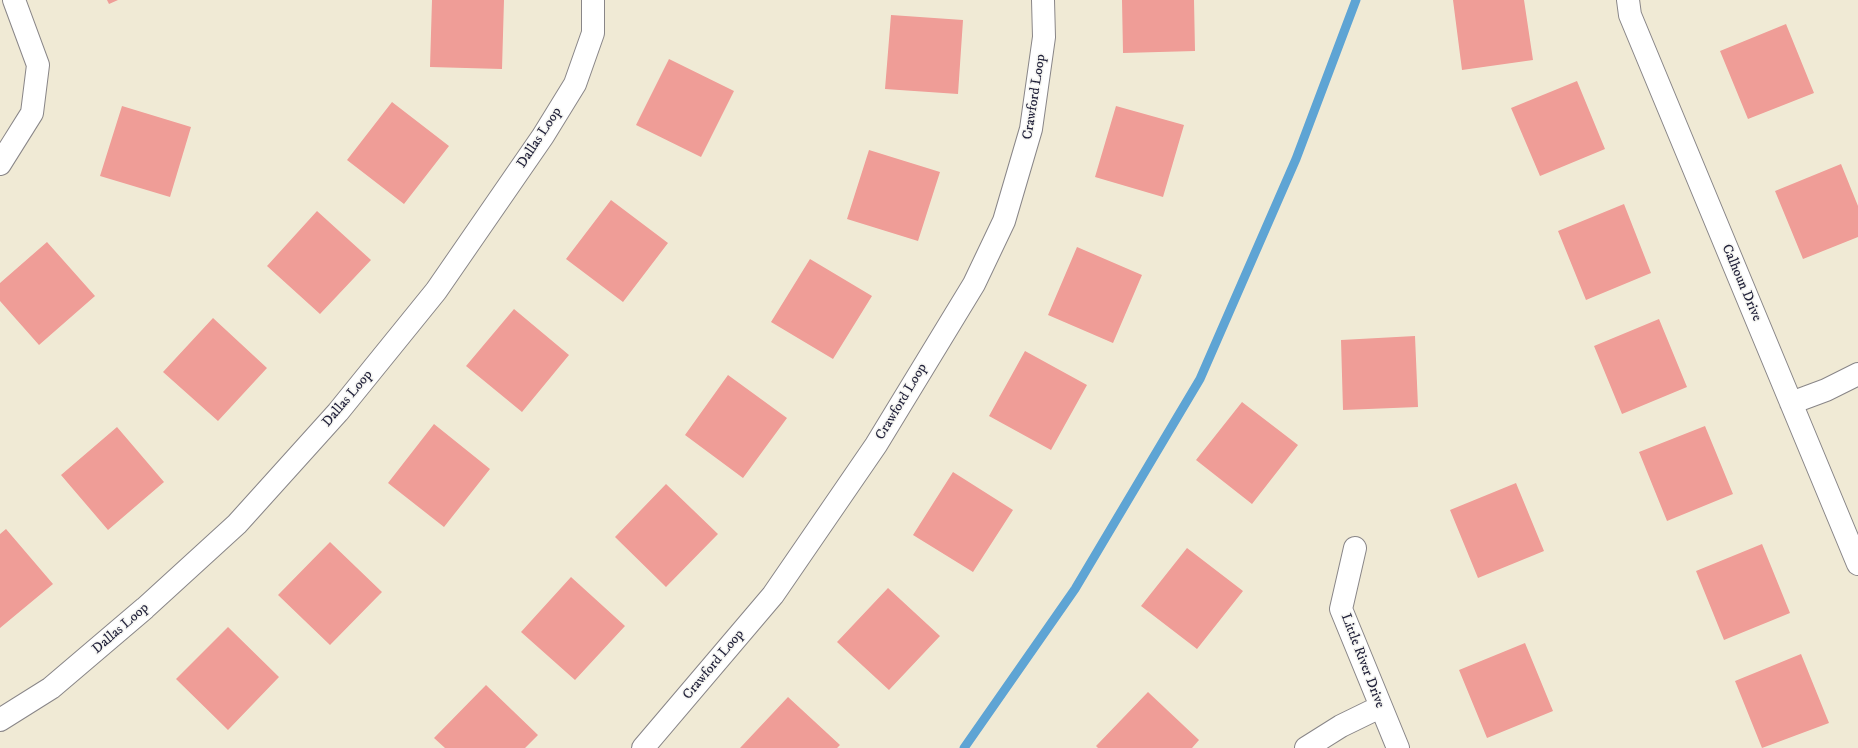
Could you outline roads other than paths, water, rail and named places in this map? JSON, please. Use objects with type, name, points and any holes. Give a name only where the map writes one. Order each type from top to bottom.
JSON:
[{"type":"street","points":[[0,164],[32,114],[38,65],[14,0]]},
{"type":"street","name":"Dallas Loop","points":[[0,720],[51,688],[145,608],[237,524],[338,412],[436,292],[543,136],[575,84],[593,33],[593,0]]},
{"type":"street","name":"Crawford Loop","points":[[643,748],[773,595],[876,445],[974,284],[1004,221],[1032,129],[1044,36],[1043,0]]},
{"type":"street","name":"Calhoun Drive","points":[[1628,0],[1630,15],[1858,564]]},
{"type":"street","points":[[1791,403],[1826,390],[1858,374]]},
{"type":"street","name":"Little River Drive","points":[[1355,548],[1341,609],[1398,748]]},
{"type":"street","points":[[1306,748],[1341,726],[1380,707]]},
{"type":"waterway","points":[[964,748],[1075,589],[1200,379],[1296,159],[1356,0]]}]
